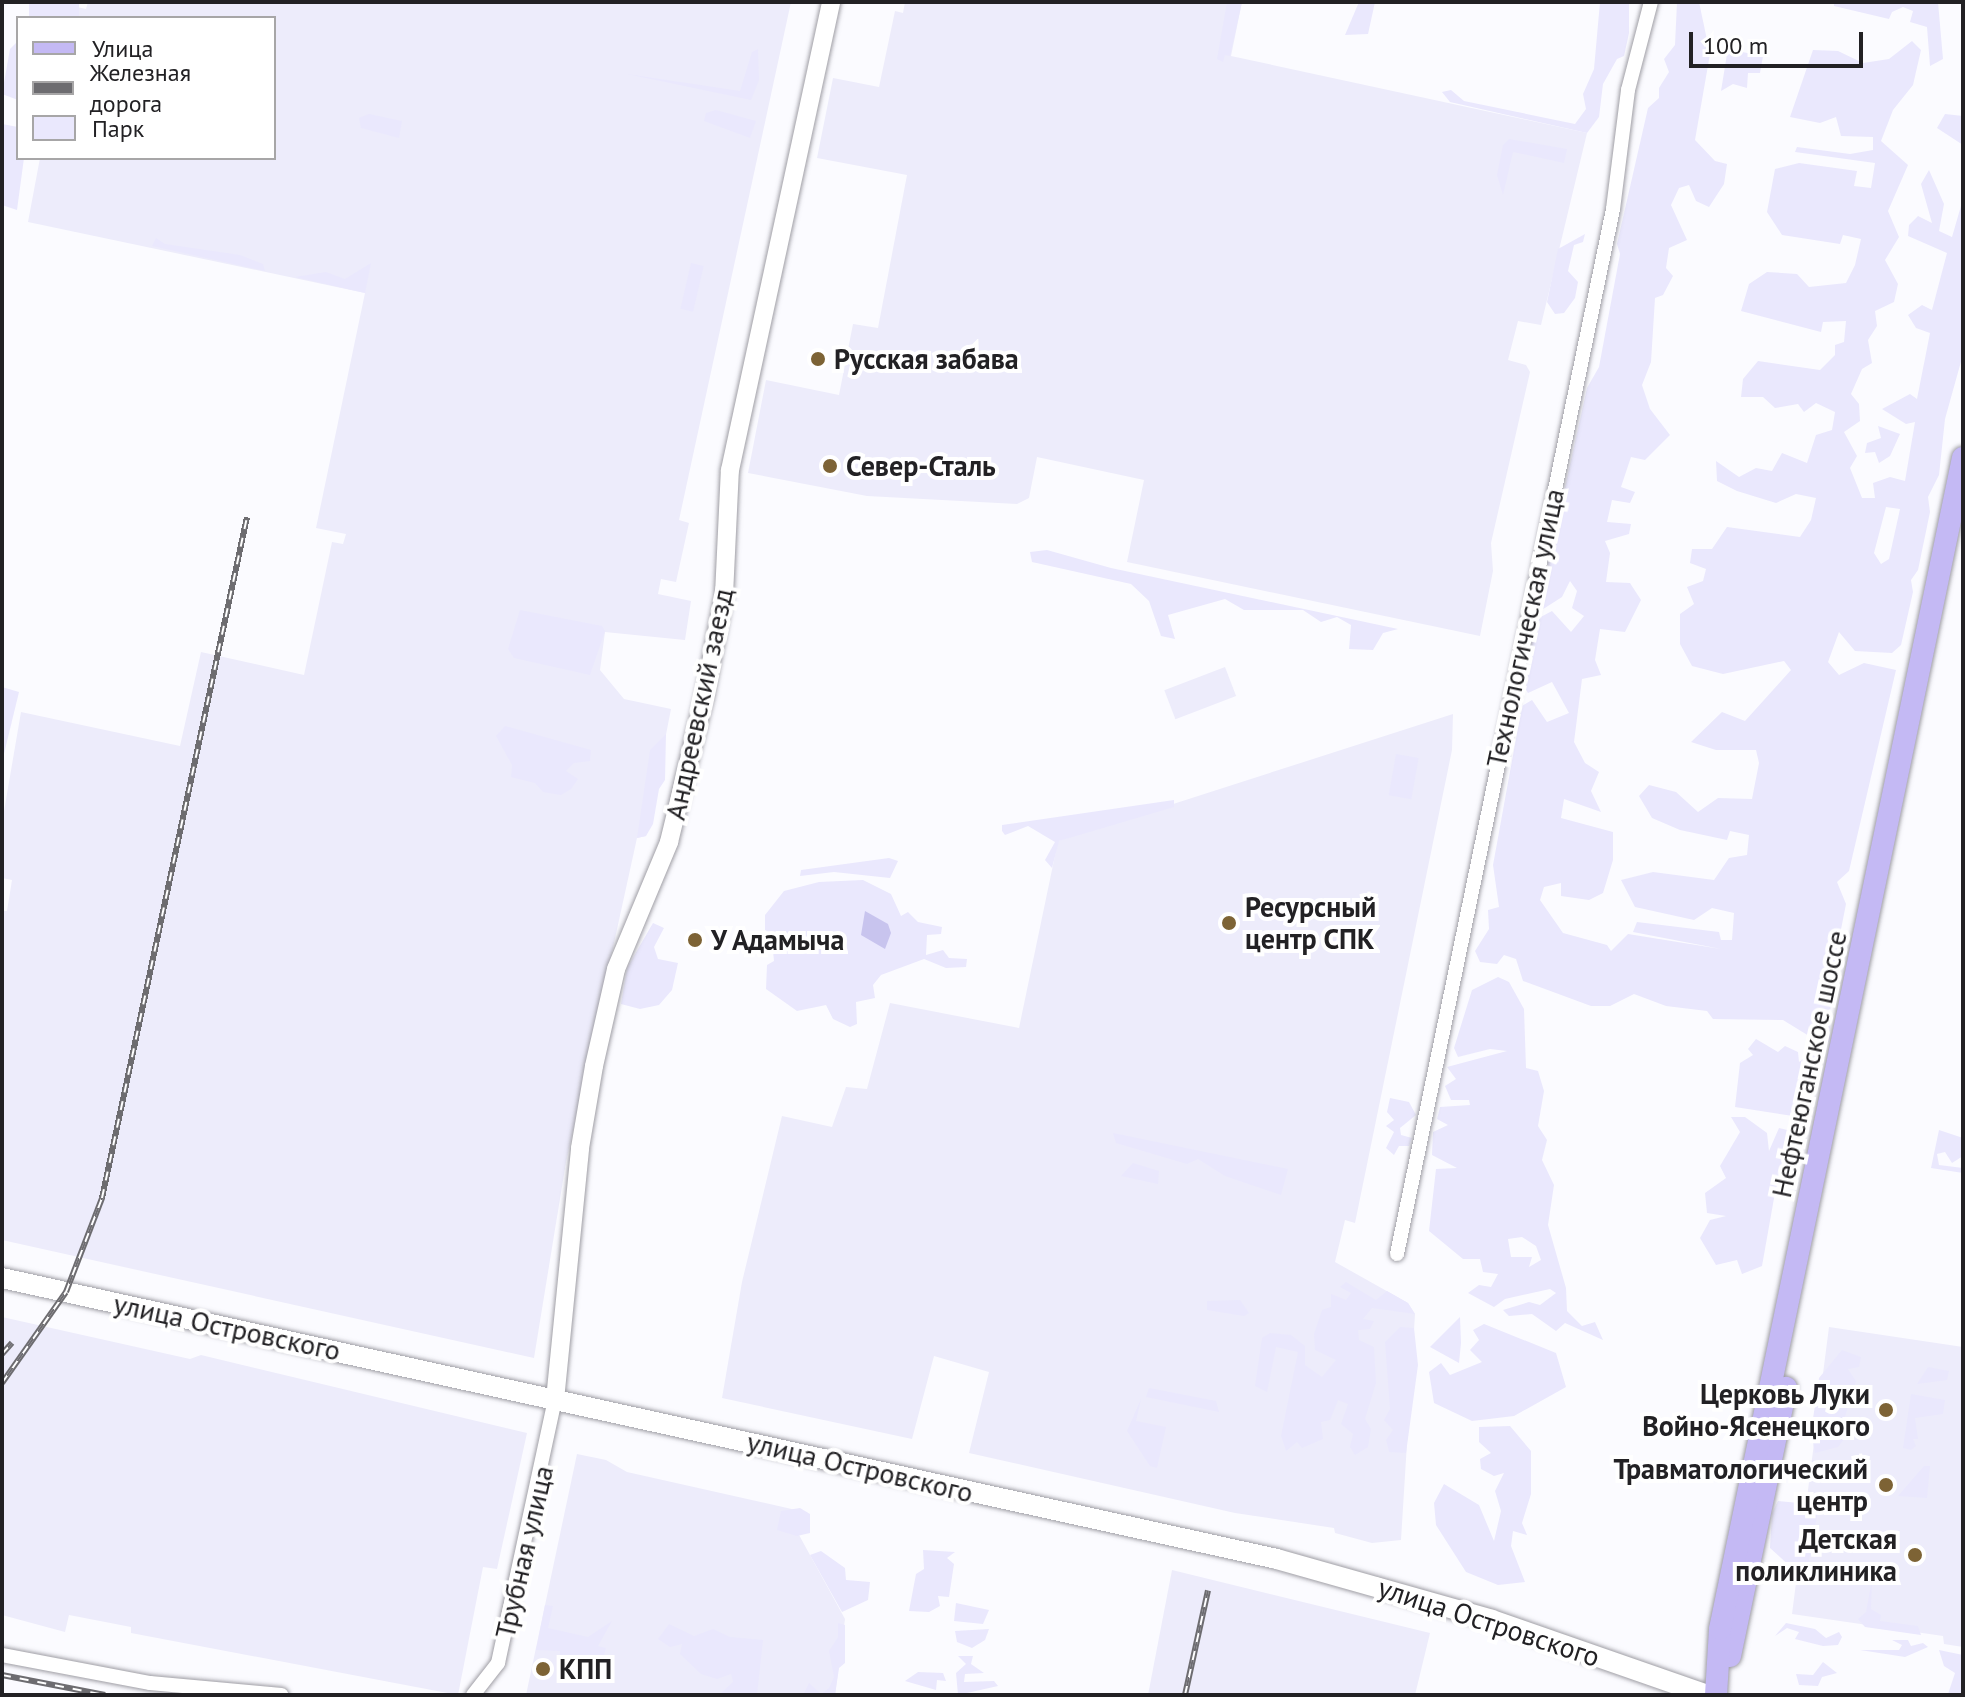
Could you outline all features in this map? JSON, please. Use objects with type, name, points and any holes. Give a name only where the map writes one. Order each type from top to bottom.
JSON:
[{"type":"main road","name":"Нефтеюганское шоссе","points":[[1714,1691],[1720,1629],[1963,458]]},
{"type":"main road","name":"Нефтеюганское шоссе","points":[[1714,1691],[1731,1654],[1963,528]]},
{"type":"main road","name":"улица Островского","points":[[2,1278],[1277,1559],[1492,1620],[1714,1691]]},
{"type":"street","name":"Андреевский заезд","points":[[555,1400],[579,1156],[594,1066],[616,969],[669,842],[705,694],[724,595],[730,470],[831,2]]},
{"type":"street","name":"Технологическая улица","points":[[1397,1254],[1613,209],[1628,90],[1651,2]]},
{"type":"street","name":"Трубная улица","points":[[473,1695],[498,1663],[555,1400]]},
{"type":"street","points":[[2,1655],[137,1681],[281,1695]]},
{"type":"shaded area","points":[[88,2],[791,2],[679,520],[689,523],[676,582],[661,579],[658,594],[691,601],[685,640],[605,632],[600,670],[624,699],[671,709],[646,836],[637,838],[566,1162],[534,1358],[2,1240],[2,911],[7,911],[12,880],[2,878],[2,823],[21,712],[180,746],[201,652],[304,675],[332,542],[343,544],[346,534],[316,528],[365,293],[28,222],[40,160],[276,160],[276,16],[75,16],[77,7],[86,9]]},
{"type":"shaded area","points":[[905,2],[1242,2],[1231,56],[1587,133],[1541,325],[1518,321],[1508,360],[1526,365],[1530,372],[1491,543],[1493,571],[1480,636],[1127,562],[1144,480],[1037,457],[1029,498],[1017,504],[867,496],[748,473],[766,380],[839,395],[853,324],[878,328],[907,175],[817,158],[833,78],[879,87],[895,11],[903,13]]},
{"type":"shaded area","points":[[1225,667],[1236,696],[1175,719],[1164,690]]},
{"type":"shaded area","points":[[1453,714],[1452,750],[1355,1223],[1345,1220],[1335,1262],[1408,1303],[1415,1314],[1401,1540],[1372,1543],[1335,1533],[1334,1528],[1235,1513],[969,1453],[989,1372],[934,1356],[912,1439],[722,1398],[742,1282],[782,1116],[832,1127],[846,1087],[867,1089],[890,1003],[1019,1028],[1058,841]]},
{"type":"shaded area","points":[[865,911],[888,924],[891,933],[885,949],[861,935]]},
{"type":"shaded area","points":[[2,1317],[190,1359],[201,1355],[527,1433],[497,1569],[483,1567],[458,1695],[131,1633],[131,1627],[69,1615],[65,1632],[2,1615]]},
{"type":"shaded area","name":"Травматологический центр","points":[[1829,1327],[1963,1347],[1963,1647],[1944,1644],[1943,1636],[1792,1614]]},
{"type":"shaded area","points":[[577,1454],[606,1460],[627,1472],[796,1510],[793,1524],[845,1619],[835,1695],[526,1695]]},
{"type":"shaded area","points":[[1172,1570],[1430,1633],[1415,1695],[1148,1695]]},
{"type":"green space","points":[[29,2],[79,2],[79,16],[29,16]]},
{"type":"green space","points":[[1227,2],[1242,2],[1230,56],[1225,55],[1223,62],[1217,59]]},
{"type":"green space","points":[[1359,2],[1375,2],[1368,34],[1345,35]]},
{"type":"green space","points":[[1600,2],[1629,2],[1629,33],[1624,56],[1617,59],[1603,84],[1599,117],[1587,133],[1450,102],[1442,92],[1451,90],[1464,101],[1575,124],[1586,109],[1583,94],[1594,69]]},
{"type":"green space","points":[[1677,2],[1699,2],[1710,54],[1695,140],[1715,161],[1727,164],[1724,184],[1709,207],[1696,201],[1689,185],[1679,188],[1671,205],[1687,240],[1669,248],[1666,268],[1673,276],[1663,295],[1655,298],[1651,362],[1642,385],[1650,409],[1670,435],[1645,460],[1631,457],[1621,487],[1635,492],[1630,503],[1612,500],[1607,522],[1631,524],[1629,534],[1605,541],[1610,553],[1606,582],[1630,583],[1641,600],[1625,632],[1600,629],[1595,660],[1601,675],[1582,679],[1574,742],[1585,763],[1599,772],[1591,791],[1601,812],[1564,799],[1561,818],[1613,832],[1613,860],[1603,893],[1589,900],[1561,896],[1561,883],[1544,887],[1540,900],[1563,933],[1607,945],[1611,951],[1628,934],[1721,949],[1633,932],[1637,922],[1719,932],[1721,940],[1732,940],[1734,913],[1712,908],[1694,920],[1635,907],[1621,880],[1653,872],[1714,880],[1729,858],[1747,855],[1749,835],[1730,831],[1727,840],[1680,830],[1652,818],[1639,796],[1649,785],[1676,792],[1698,812],[1718,798],[1752,799],[1759,763],[1756,750],[1716,750],[1691,742],[1722,712],[1745,721],[1791,670],[1784,661],[1723,674],[1692,666],[1680,644],[1680,614],[1694,604],[1687,587],[1703,581],[1706,569],[1690,563],[1692,549],[1712,549],[1727,527],[1800,537],[1811,520],[1816,498],[1796,494],[1776,503],[1737,491],[1717,481],[1716,461],[1739,477],[1756,468],[1772,471],[1782,453],[1807,463],[1816,435],[1832,430],[1835,412],[1816,403],[1804,412],[1798,404],[1775,408],[1763,397],[1741,397],[1743,379],[1758,361],[1820,370],[1835,355],[1835,345],[1844,342],[1846,321],[1823,322],[1821,332],[1741,311],[1749,284],[1767,272],[1797,274],[1809,287],[1846,283],[1855,265],[1861,239],[1843,235],[1840,244],[1782,235],[1767,212],[1775,169],[1799,163],[1857,171],[1854,186],[1871,188],[1875,163],[1795,152],[1797,147],[1850,154],[1873,150],[1873,137],[1841,136],[1836,117],[1820,123],[1790,117],[1813,50],[1838,51],[1863,63],[1889,59],[1912,41],[1921,50],[1913,85],[1893,110],[1881,141],[1908,165],[1888,211],[1899,237],[1885,260],[1898,284],[1894,302],[1875,311],[1877,326],[1868,340],[1872,363],[1862,369],[1851,394],[1859,404],[1860,421],[1844,432],[1857,456],[1850,468],[1862,498],[1875,498],[1873,483],[1890,477],[1905,481],[1915,422],[1906,424],[1882,409],[1910,394],[1917,399],[1930,333],[1916,328],[1908,315],[1922,305],[1932,310],[1947,253],[1908,236],[1909,225],[1918,216],[1932,223],[1921,184],[1929,170],[1944,204],[1939,231],[1952,237],[1963,199],[1962,358],[1945,419],[1939,475],[1928,497],[1930,512],[1918,570],[1911,580],[1913,592],[1901,645],[1892,653],[1855,651],[1839,632],[1828,662],[1839,675],[1864,663],[1896,670],[1849,871],[1837,882],[1846,904],[1831,980],[1830,1039],[1814,1063],[1810,1095],[1793,1116],[1735,1107],[1740,1063],[1753,1055],[1748,1049],[1756,1039],[1778,1052],[1785,1046],[1798,1052],[1799,1062],[1809,1054],[1809,1036],[1783,1020],[1713,1019],[1707,1011],[1666,1006],[1634,994],[1610,1006],[1591,1006],[1523,981],[1516,959],[1504,955],[1497,964],[1480,962],[1475,951],[1489,929],[1488,910],[1499,907],[1493,865],[1522,706],[1532,700],[1547,722],[1569,713],[1552,682],[1528,693],[1522,683],[1537,619],[1552,611],[1571,632],[1584,616],[1572,608],[1577,591],[1570,581],[1562,597],[1537,613],[1587,388],[1599,367],[1620,254],[1617,244],[1648,108],[1659,98],[1659,88],[1669,72],[1664,59],[1675,45]],"holes":[[[1886,507],[1900,509],[1889,559],[1881,564],[1874,553]]]},
{"type":"green space","points":[[1834,2],[1938,2],[1943,59],[1930,66],[1927,27],[1910,22],[1913,11],[1903,7],[1892,12],[1889,19],[1834,6]]},
{"type":"green space","points":[[16,43],[16,99],[2,94],[10,49]]},
{"type":"green space","points":[[758,49],[759,80],[751,100],[627,74],[740,91],[752,52]]},
{"type":"green space","points":[[1742,52],[1763,56],[1760,73],[1748,73],[1747,88],[1733,84],[1721,91],[1727,54]]},
{"type":"green space","points":[[716,110],[756,121],[750,138],[704,121],[706,113]]},
{"type":"green space","points":[[369,114],[402,121],[399,138],[361,128],[359,118]]},
{"type":"green space","points":[[1945,114],[1963,116],[1963,145],[1937,128]]},
{"type":"green space","points":[[2,124],[16,127],[16,160],[24,160],[17,210],[2,205]]},
{"type":"green space","points":[[1509,139],[1567,149],[1564,163],[1513,152],[1503,195],[1497,175],[1503,145]]},
{"type":"green space","points":[[1585,234],[1583,242],[1574,245],[1568,271],[1578,282],[1575,298],[1564,313],[1555,314],[1547,302],[1558,249]]},
{"type":"green space","points":[[156,238],[165,244],[240,255],[263,264],[265,271],[152,246]]},
{"type":"green space","points":[[371,263],[365,293],[295,277],[326,272],[345,279]]},
{"type":"green space","points":[[691,263],[704,266],[693,312],[680,309]]},
{"type":"green space","points":[[1878,426],[1900,434],[1890,456],[1879,463],[1875,452],[1865,453],[1867,443],[1881,438]]},
{"type":"green space","points":[[1047,550],[1111,568],[1398,629],[1383,633],[1373,650],[1349,649],[1351,625],[1337,617],[1321,622],[1303,610],[1244,610],[1225,599],[1168,615],[1175,639],[1161,636],[1149,601],[1131,584],[1032,562],[1030,552]]},
{"type":"green space","points":[[520,610],[602,626],[605,631],[590,675],[514,658],[508,649]]},
{"type":"green space","points":[[2,687],[19,692],[2,762]]},
{"type":"green space","points":[[505,726],[591,750],[590,761],[574,763],[566,771],[578,779],[571,789],[561,795],[543,792],[535,783],[511,777],[512,765],[496,736]]},
{"type":"green space","points":[[666,734],[665,780],[659,789],[653,824],[646,836],[637,838],[650,750]]},
{"type":"green space","points":[[1396,754],[1419,758],[1411,799],[1389,795]]},
{"type":"green space","points":[[1174,800],[1174,807],[1059,841],[1052,868],[1045,860],[1055,842],[1028,826],[1005,835],[1002,831],[1002,825]]},
{"type":"green space","points":[[889,858],[898,861],[890,878],[834,872],[800,876],[801,870]]},
{"type":"green space","points":[[863,880],[891,894],[901,916],[908,912],[918,922],[942,927],[941,934],[927,935],[926,955],[943,950],[949,958],[967,959],[966,967],[946,968],[924,959],[881,975],[873,985],[875,998],[856,1002],[857,1024],[850,1027],[833,1019],[826,1005],[797,1011],[766,989],[767,965],[774,961],[773,951],[787,942],[765,930],[765,915],[784,891],[819,882]]},
{"type":"green space","points":[[653,923],[664,928],[654,947],[658,959],[678,963],[672,990],[659,1005],[640,1009],[621,1004],[627,968]]},
{"type":"green space","points":[[1498,977],[1509,982],[1524,1009],[1526,1068],[1538,1071],[1544,1091],[1538,1126],[1547,1140],[1542,1160],[1554,1185],[1548,1225],[1566,1288],[1567,1311],[1582,1326],[1595,1322],[1603,1340],[1565,1323],[1556,1331],[1532,1314],[1509,1316],[1503,1310],[1529,1302],[1540,1305],[1556,1293],[1550,1289],[1505,1299],[1494,1307],[1468,1293],[1479,1285],[1491,1287],[1498,1274],[1483,1272],[1480,1259],[1463,1259],[1429,1231],[1436,1169],[1457,1168],[1432,1155],[1433,1132],[1448,1125],[1437,1119],[1440,1107],[1470,1105],[1469,1100],[1451,1100],[1445,1086],[1456,1079],[1447,1067],[1507,1051],[1490,1049],[1458,1057],[1454,1048],[1472,990]],"holes":[[[1522,1237],[1536,1246],[1541,1260],[1529,1267],[1532,1257],[1511,1257],[1508,1239]]]},
{"type":"green space","points":[[1390,1098],[1409,1102],[1416,1115],[1400,1128],[1401,1135],[1412,1138],[1409,1146],[1399,1146],[1394,1155],[1386,1148],[1394,1132],[1386,1126],[1394,1120],[1387,1112]]},
{"type":"green space","points":[[1731,1117],[1745,1117],[1767,1133],[1769,1151],[1779,1128],[1800,1133],[1790,1172],[1776,1187],[1762,1266],[1742,1274],[1737,1260],[1716,1265],[1700,1238],[1710,1220],[1726,1216],[1707,1213],[1705,1193],[1726,1178],[1720,1166],[1740,1132]]},
{"type":"green space","points":[[1939,1130],[1963,1138],[1963,1156],[1952,1163],[1945,1152],[1937,1154],[1939,1165],[1963,1168],[1963,1173],[1931,1168]]},
{"type":"green space","points":[[1113,1133],[1288,1169],[1281,1195],[1225,1176],[1198,1159],[1187,1164],[1116,1143]]},
{"type":"green space","points":[[1133,1163],[1159,1171],[1158,1184],[1121,1176]]},
{"type":"green space","points":[[1346,1282],[1376,1300],[1387,1291],[1408,1303],[1415,1314],[1372,1308],[1363,1319],[1374,1321],[1370,1329],[1358,1330],[1359,1340],[1374,1347],[1376,1383],[1365,1419],[1371,1429],[1368,1447],[1355,1455],[1350,1447],[1353,1434],[1341,1424],[1348,1404],[1338,1400],[1330,1420],[1321,1422],[1323,1439],[1302,1448],[1297,1442],[1286,1451],[1281,1436],[1298,1352],[1276,1347],[1267,1392],[1255,1386],[1262,1338],[1270,1333],[1291,1335],[1305,1346],[1305,1365],[1322,1377],[1336,1360],[1315,1350],[1314,1334],[1322,1310],[1331,1307],[1331,1294],[1346,1300],[1351,1293],[1340,1287]]},
{"type":"green space","points":[[1240,1300],[1249,1313],[1244,1316],[1207,1310],[1207,1301]]},
{"type":"green space","points":[[1460,1317],[1461,1343],[1459,1363],[1430,1347]]},
{"type":"green space","points":[[1484,1324],[1556,1353],[1566,1387],[1514,1416],[1472,1421],[1434,1403],[1429,1372],[1441,1363],[1450,1375],[1482,1362],[1470,1350],[1479,1340],[1473,1330]]},
{"type":"green space","points":[[1400,1327],[1414,1328],[1418,1365],[1406,1453],[1389,1452],[1386,1440],[1393,1430],[1384,1420],[1390,1409],[1385,1342]]},
{"type":"green space","points":[[1842,1350],[1861,1357],[1859,1367],[1848,1369],[1856,1381],[1844,1420],[1836,1426],[1845,1438],[1838,1447],[1815,1453],[1811,1432],[1819,1378]]},
{"type":"green space","points":[[1928,1367],[1949,1371],[1947,1380],[1917,1384]]},
{"type":"green space","points":[[1149,1388],[1216,1401],[1219,1412],[1146,1397]]},
{"type":"green space","points":[[1911,1394],[1945,1400],[1943,1414],[1915,1418],[1918,1439],[1913,1439],[1916,1446],[1911,1450],[1903,1448]]},
{"type":"green space","points":[[1141,1399],[1136,1421],[1166,1427],[1157,1468],[1150,1466],[1127,1431]]},
{"type":"green space","points":[[1510,1426],[1531,1451],[1531,1494],[1522,1523],[1527,1535],[1513,1531],[1511,1546],[1525,1582],[1498,1585],[1466,1572],[1436,1525],[1434,1503],[1444,1484],[1479,1505],[1494,1541],[1501,1511],[1495,1491],[1504,1473],[1494,1476],[1481,1469],[1480,1459],[1491,1453],[1479,1442],[1479,1427]]},
{"type":"green space","points":[[1924,1466],[1930,1466],[1927,1498],[1898,1496]]},
{"type":"green space","points":[[1778,1501],[1819,1505],[1809,1560],[1814,1573],[1802,1577],[1770,1548],[1772,1513]]},
{"type":"green space","points":[[800,1508],[810,1514],[810,1533],[797,1536],[777,1530],[781,1511]]},
{"type":"green space","points":[[923,1550],[955,1552],[947,1558],[954,1564],[949,1597],[938,1596],[940,1606],[929,1612],[909,1611],[916,1574],[924,1569]]},
{"type":"green space","points":[[821,1551],[845,1568],[846,1580],[870,1582],[868,1600],[842,1612],[810,1555]]},
{"type":"green space","points":[[1872,1579],[1871,1609],[1881,1615],[1880,1621],[1918,1626],[1921,1635],[1865,1627],[1858,1619],[1866,1612]]},
{"type":"green space","points":[[956,1603],[989,1610],[983,1624],[954,1621]]},
{"type":"green space","points":[[545,1605],[553,1606],[548,1628],[588,1637],[612,1621],[598,1646],[606,1648],[600,1669],[583,1678],[559,1673],[560,1651],[536,1650]]},
{"type":"green space","points":[[838,1623],[845,1625],[845,1663],[839,1668],[835,1695],[803,1695],[809,1683],[821,1694],[829,1688],[834,1677],[829,1651],[838,1637]]},
{"type":"green space","points":[[1786,1623],[1815,1629],[1826,1638],[1839,1632],[1842,1637],[1838,1645],[1823,1646],[1795,1639],[1799,1632],[1787,1628],[1775,1636]]},
{"type":"green space","points":[[669,1624],[694,1636],[713,1629],[730,1637],[763,1640],[757,1695],[719,1695],[733,1682],[731,1674],[717,1679],[701,1674],[680,1654],[682,1644],[670,1647],[658,1639]]},
{"type":"green space","points":[[989,1629],[985,1640],[972,1648],[957,1642],[955,1631]]},
{"type":"green space","points":[[1892,1640],[1908,1640],[1911,1646],[1923,1643],[1928,1647],[1905,1657],[1860,1650],[1899,1650],[1902,1645]]},
{"type":"green space","points":[[1939,1650],[1963,1655],[1963,1695],[1948,1694],[1955,1673],[1944,1666]]},
{"type":"green space","points":[[958,1656],[973,1656],[971,1664],[984,1673],[965,1674],[964,1682],[994,1681],[998,1686],[958,1695],[956,1673],[966,1664]]},
{"type":"green space","points":[[1823,1662],[1837,1673],[1822,1677],[1818,1686],[1799,1685],[1796,1674],[1813,1675]]},
{"type":"green space","points":[[918,1672],[943,1673],[946,1681],[937,1680],[936,1690],[905,1681]]},
{"type":"railway","points":[[2,1383],[66,1292],[102,1198],[247,517]]},
{"type":"railway","points":[[2,1354],[12,1343]]},
{"type":"railway","points":[[1185,1695],[1208,1590]]},
{"type":"railway","points":[[2,1675],[105,1695]]},
{"type":"place","name":"Русская забава","points":[[818,359]]},
{"type":"place","name":"Север-Сталь","points":[[830,466]]},
{"type":"place","name":"Ресурсный центр СПК","points":[[1229,923]]},
{"type":"place","name":"У Адамыча","points":[[695,940]]},
{"type":"place","name":"Церковь Луки Войно-Ясенецкого","points":[[1886,1410]]},
{"type":"place","name":"Травматологический центр","points":[[1886,1485]]},
{"type":"place","name":"Детская поликлиника","points":[[1915,1555]]},
{"type":"place","name":"КПП","points":[[543,1669]]}]
